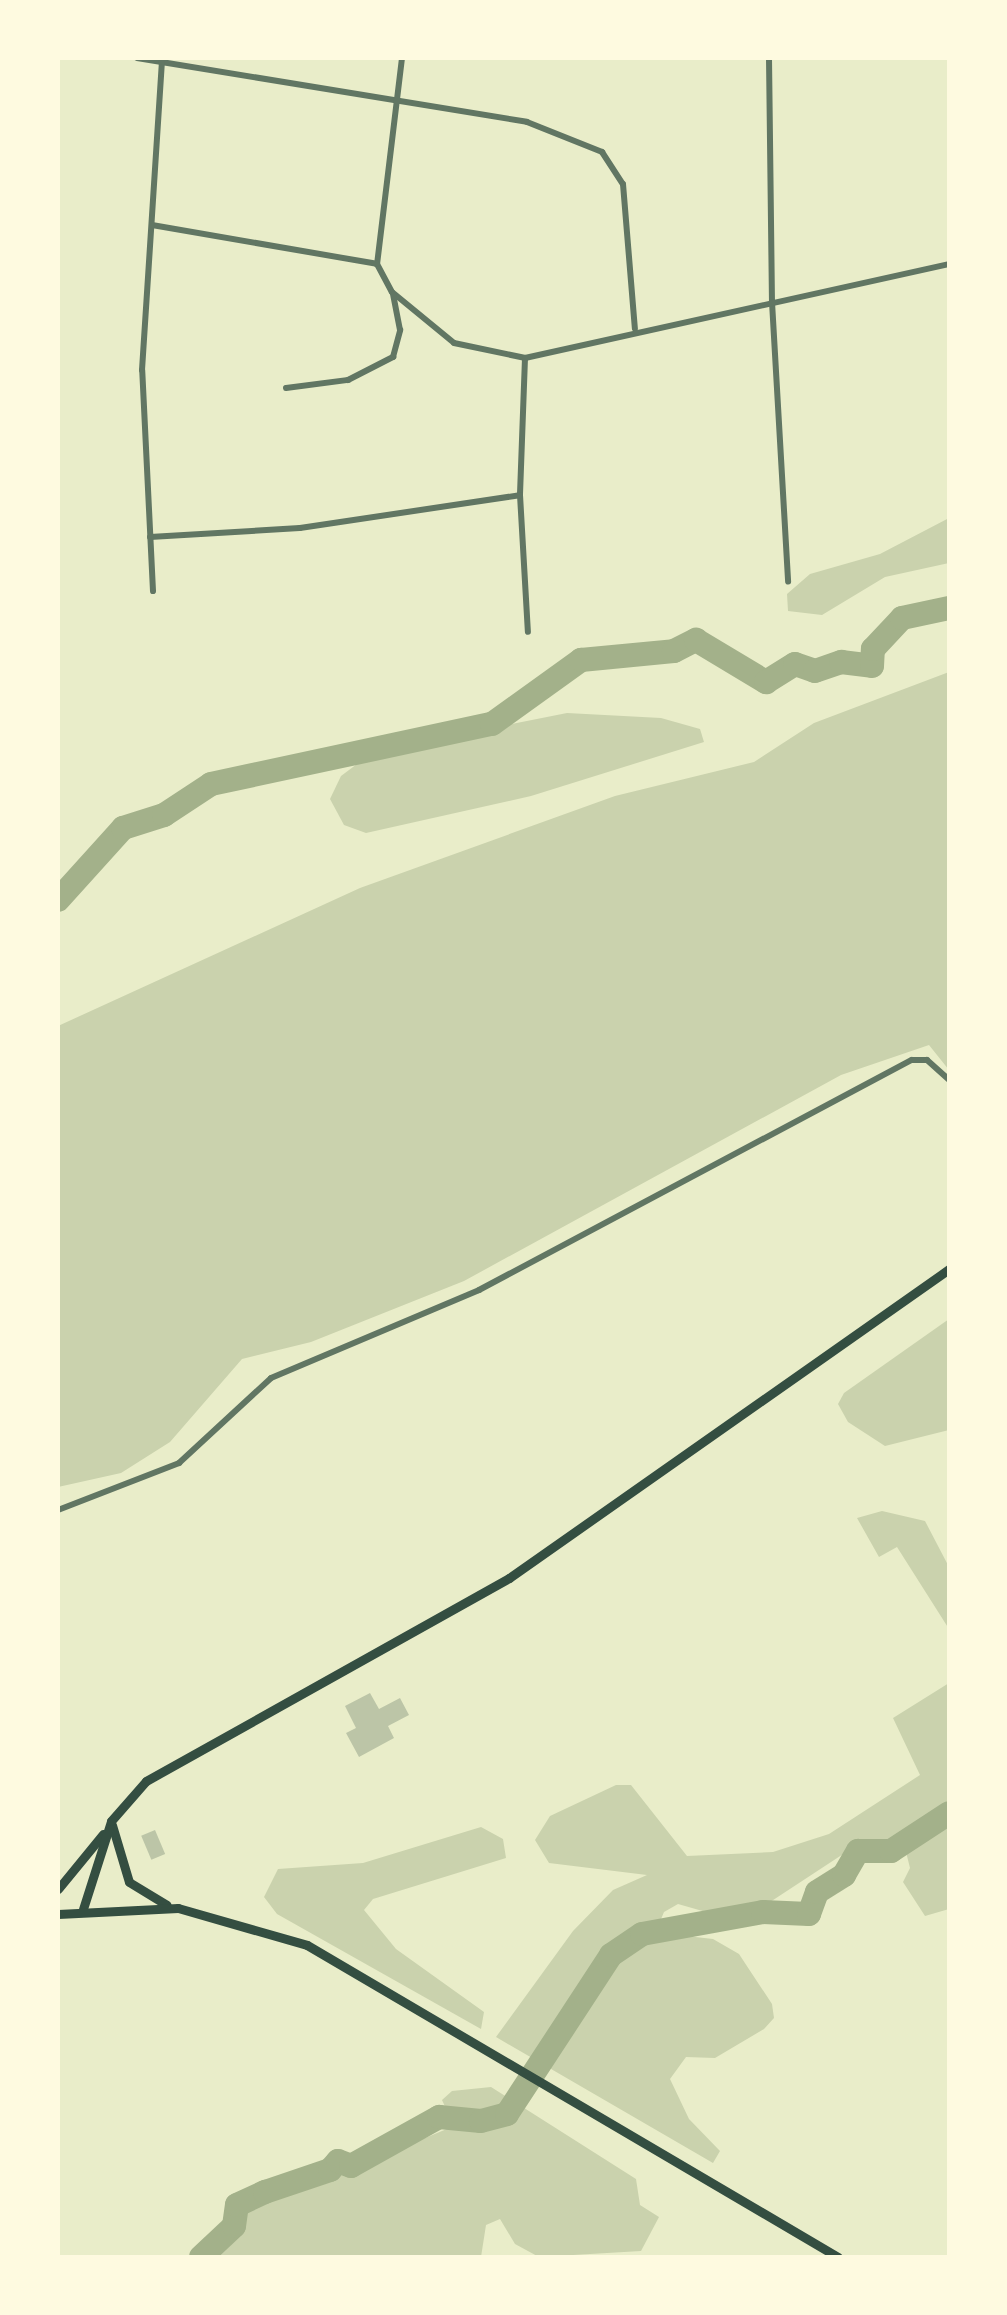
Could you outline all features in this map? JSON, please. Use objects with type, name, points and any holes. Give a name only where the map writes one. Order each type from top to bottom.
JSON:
[{"type":"main road","points":[[58,1889],[146,1781],[178,1759],[521,1571],[949,1269]]},
{"type":"main road","points":[[111,1821],[115,1854],[129,1882],[170,1907]]},
{"type":"main road","points":[[83,1909],[111,1821]]},
{"type":"main road","points":[[58,1906],[83,1909],[170,1907],[221,1915],[307,1945],[516,2065],[838,2257]]},
{"type":"main road","points":[[58,1914],[83,1909]]},
{"type":"street","points":[[137,58],[527,122],[617,165],[635,329]]},
{"type":"street","points":[[286,388],[348,380],[393,357],[400,330],[392,292],[377,264],[402,58]]},
{"type":"street","points":[[769,58],[772,302],[788,582]]},
{"type":"street","points":[[153,591],[142,370],[162,60]]},
{"type":"street","points":[[152,225],[377,264]]},
{"type":"street","points":[[392,292],[454,343],[525,358],[635,329],[949,264]]},
{"type":"street","points":[[525,358],[520,495],[528,632]]},
{"type":"street","points":[[150,537],[300,528],[520,495]]},
{"type":"street","points":[[58,1510],[179,1463],[271,1378],[479,1290],[912,1060],[927,1060],[949,1080]]},
{"type":"green space","points":[[949,518],[949,563],[885,577],[822,615],[788,611],[787,594],[810,574],[880,554]]},
{"type":"green space","points":[[949,672],[949,1070],[929,1045],[841,1075],[464,1281],[311,1342],[242,1359],[170,1442],[121,1473],[58,1487],[58,1026],[360,888],[615,796],[754,762],[814,723]]},
{"type":"green space","points":[[567,713],[661,718],[700,729],[704,742],[531,796],[366,833],[344,825],[330,799],[341,776],[373,752]]},
{"type":"green space","points":[[949,1319],[949,1430],[885,1446],[848,1422],[838,1404],[844,1393]]},
{"type":"green space","points":[[882,1511],[925,1521],[949,1567],[949,1629],[897,1547],[879,1557],[857,1518]]},
{"type":"green space","points":[[949,1683],[949,1909],[925,1916],[903,1882],[910,1868],[903,1840],[860,1843],[764,1906],[706,1912],[678,1904],[664,1912],[659,1924],[669,1934],[713,1939],[739,1954],[772,2004],[774,2018],[764,2029],[715,2058],[686,2057],[670,2079],[689,2119],[720,2151],[713,2163],[496,2037],[573,1931],[613,1890],[647,1875],[549,1863],[535,1840],[550,1816],[616,1785],[631,1785],[687,1856],[773,1852],[829,1834],[920,1775],[893,1718]]},
{"type":"green space","points":[[481,1827],[503,1839],[506,1858],[373,1899],[364,1910],[396,1949],[484,2012],[481,2029],[277,1914],[264,1897],[278,1869],[363,1863]]},
{"type":"green space","points":[[491,2087],[636,2179],[640,2205],[659,2217],[641,2251],[539,2257],[515,2244],[500,2219],[486,2225],[481,2257],[209,2257],[249,2211],[454,2126],[442,2100],[452,2091]]},
{"type":"building","points":[[370,1693],[379,1709],[400,1698],[409,1715],[388,1726],[394,1738],[359,1757],[346,1733],[356,1728],[345,1706]]},
{"type":"building","points":[[155,1830],[165,1854],[151,1860],[141,1836]]},
{"type":"waterway","points":[[58,900],[123,828],[164,815],[211,784],[492,724],[581,660],[674,651],[696,640],[766,682],[795,664],[815,671],[841,662],[872,666],[873,649],[902,618],[949,608]]},
{"type":"waterway","points":[[201,2257],[234,2226],[237,2205],[330,2170],[338,2161],[351,2166],[439,2117],[481,2121],[507,2114],[611,1955],[642,1934],[763,1912],[809,1914],[817,1892],[844,1875],[858,1851],[891,1851],[949,1813]]}]
